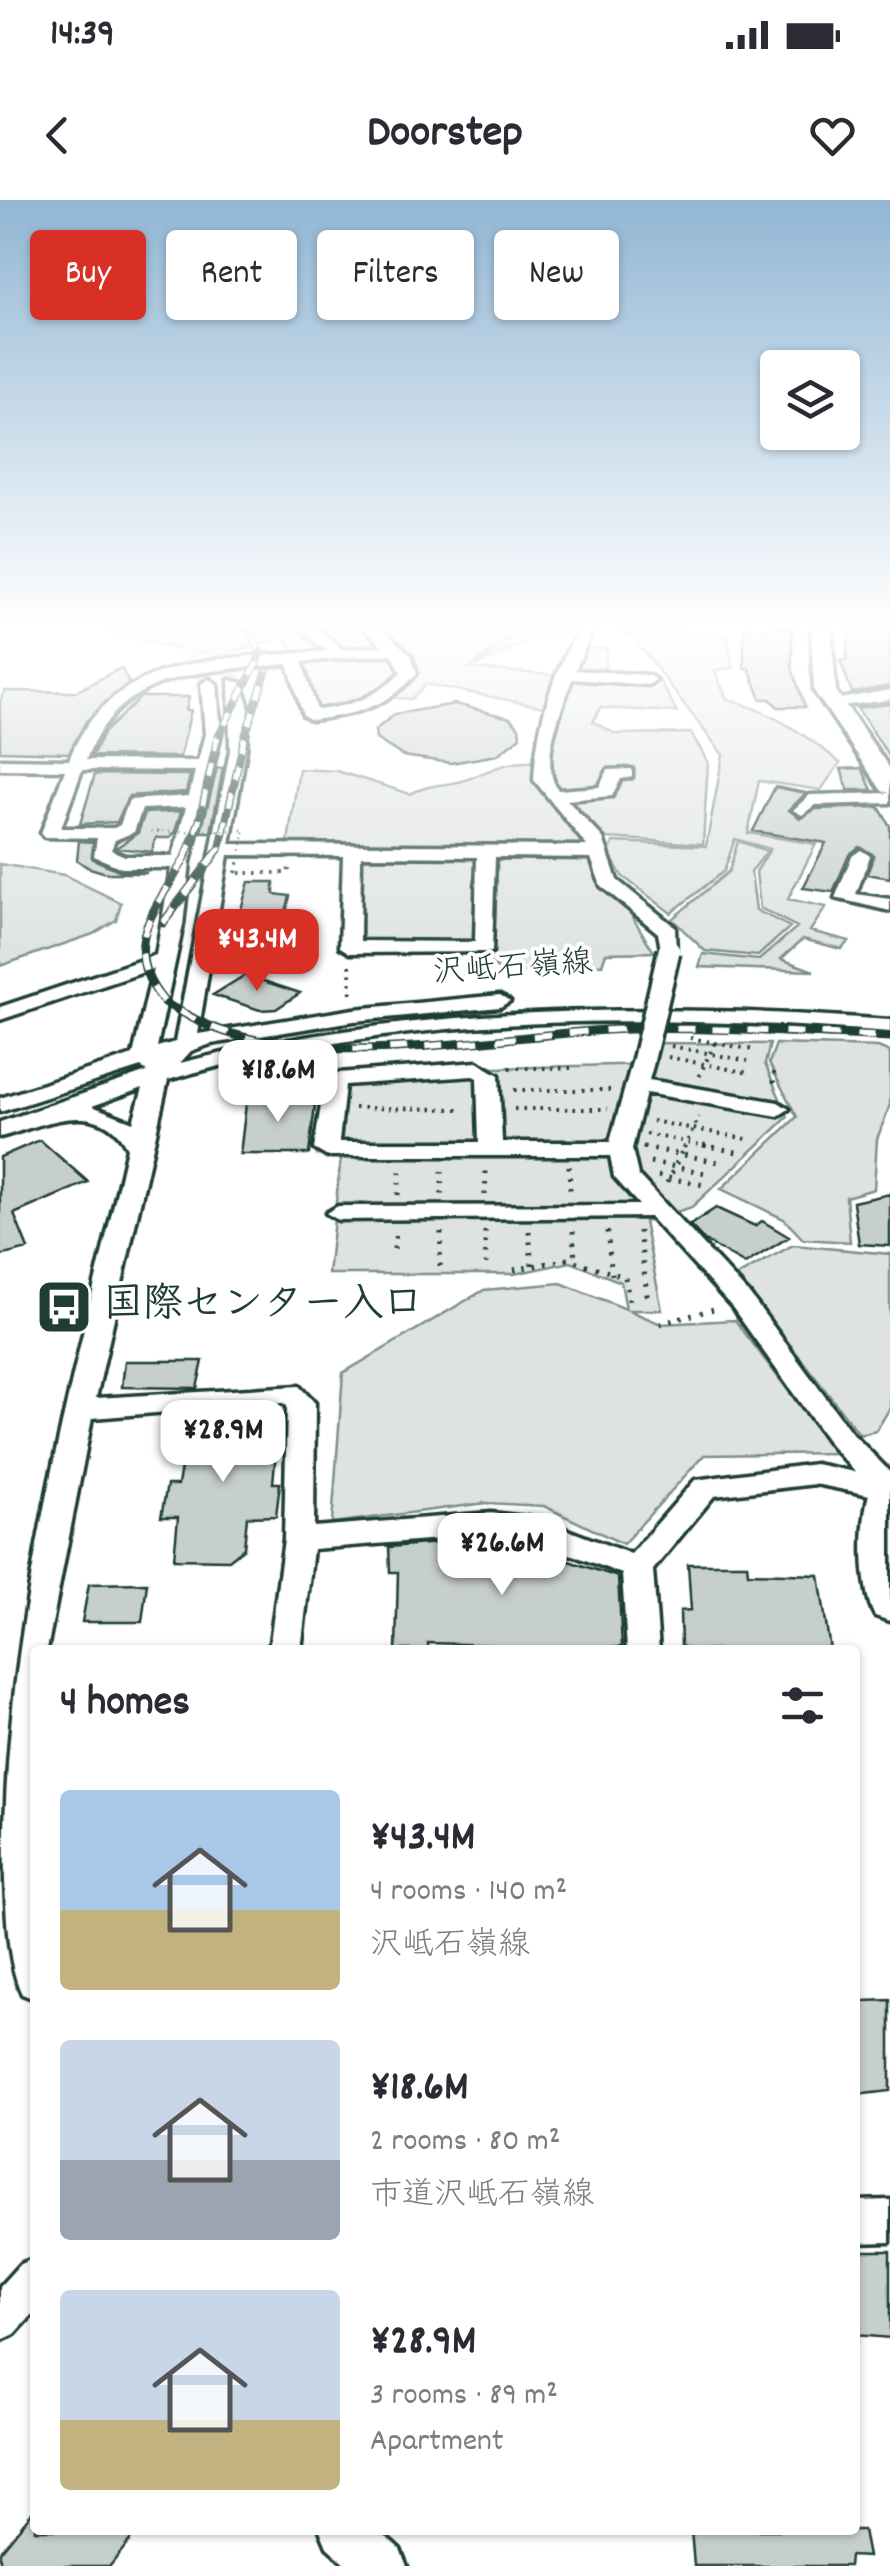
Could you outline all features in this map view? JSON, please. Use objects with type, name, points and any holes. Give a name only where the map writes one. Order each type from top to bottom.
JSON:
[{"type":"main road","points":[[857,738],[890,786]]},
{"type":"main road","points":[[888,1508],[890,1605]]},
{"type":"street","points":[[86,738],[50,833],[114,833]]},
{"type":"street","points":[[30,1951],[18,1875],[7,1748],[34,1604],[138,1146],[181,862],[212,738]]},
{"type":"street","points":[[0,1130],[52,1114],[151,1066],[185,1044],[238,738]]},
{"type":"street","points":[[547,738],[542,754],[543,780],[553,796],[594,838],[608,882],[668,931],[670,952],[626,1177],[741,1301],[888,1508]]},
{"type":"street","points":[[0,764],[207,766]]},
{"type":"street","points":[[553,796],[606,792],[614,774],[626,773]]},
{"type":"street","points":[[802,810],[810,800],[890,798]]},
{"type":"street","points":[[181,862],[105,857],[101,852],[104,840],[128,828],[136,804],[198,801]]},
{"type":"street","points":[[220,849],[596,852]]},
{"type":"street","points":[[352,850],[350,947],[485,948],[486,851]]},
{"type":"street","points":[[861,856],[844,898],[890,905]]},
{"type":"street","points":[[0,1014],[164,960]]},
{"type":"street","name":"沢岻石嶺線","points":[[185,1044],[354,1015],[563,998],[742,996],[890,1010]]},
{"type":"street","points":[[0,1105],[151,1066],[539,1017],[703,1014],[890,1026]]},
{"type":"street","points":[[491,1148],[489,1082],[477,1069],[334,1079],[326,1148],[491,1148],[632,1147]]},
{"type":"street","points":[[646,1074],[700,1094],[778,1109]]},
{"type":"street","points":[[52,1114],[107,1115],[127,1127],[138,1146]]},
{"type":"street","points":[[338,1212],[604,1213],[647,1202]]},
{"type":"street","points":[[80,1408],[289,1393],[301,1403],[299,1538],[287,1645]]},
{"type":"street","points":[[643,1645],[637,1568],[705,1486],[815,1474],[888,1508]]},
{"type":"street","points":[[299,1538],[491,1524],[536,1529],[637,1568]]},
{"type":"street","points":[[860,2222],[890,2222]]},
{"type":"street","points":[[0,2319],[30,2285]]},
{"type":"street","points":[[349,2535],[383,2566]]},
{"type":"path","points":[[157,837],[159,830]]},
{"type":"path","points":[[152,832],[244,830],[236,872],[288,873]]},
{"type":"path","points":[[141,831],[169,831]]},
{"type":"path","points":[[350,947],[351,1003]]},
{"type":"path","points":[[677,1036],[716,1040],[754,1050]]},
{"type":"path","points":[[648,1302],[647,1202],[665,1187],[693,1129],[705,1064],[716,1040]]},
{"type":"path","points":[[670,1046],[748,1061]]},
{"type":"path","points":[[489,1082],[646,1074],[705,1064],[749,1072]]},
{"type":"path","points":[[489,1082],[500,1068],[576,1068]]},
{"type":"path","points":[[642,1119],[747,1139]]},
{"type":"path","points":[[632,1147],[686,1142],[737,1152]]},
{"type":"path","points":[[632,1147],[724,1163]]},
{"type":"path","points":[[632,1147],[674,1166],[711,1174]]},
{"type":"path","points":[[656,1175],[704,1185]]},
{"type":"path","points":[[604,1213],[612,1276]]},
{"type":"path","points":[[514,1270],[568,1259],[625,1277],[630,1304]]},
{"type":"path","points":[[660,1324],[741,1301]]},
{"type":"shaded area","points":[[541,738],[694,738],[708,762],[703,844],[607,838],[596,858],[654,952],[606,953],[602,965],[572,962],[571,971],[502,972],[475,953],[350,954],[359,848],[287,848],[299,769],[337,771],[410,794],[508,764],[536,762]]},
{"type":"shaded area","points":[[710,738],[808,738],[840,763],[821,790],[759,781],[748,833],[816,844],[788,899],[826,907],[810,931],[849,941],[841,949],[803,939],[781,959],[814,971],[699,967],[703,954],[759,960],[797,927],[760,908],[756,872],[770,849],[735,839],[724,871],[671,913],[622,876],[609,854],[613,842],[706,846],[723,755]]},
{"type":"shaded area","points":[[738,841],[767,851],[751,872],[756,910],[790,927],[758,956],[705,951],[672,919],[729,871]]},
{"type":"shaded area","points":[[0,864],[64,875],[121,903],[116,920],[93,934],[0,966]]},
{"type":"shaded area","points":[[661,1043],[770,1044],[765,1064],[788,1117],[692,1207],[644,1222],[662,1310],[628,1310],[661,1324],[735,1320],[835,1453],[704,1455],[623,1544],[544,1506],[486,1503],[332,1523],[343,1373],[484,1290],[561,1283],[626,1309],[621,1282],[571,1262],[514,1274],[328,1274],[341,1156],[317,1155],[324,1073],[482,1062],[494,1068],[655,1064]]},
{"type":"shaded area","points":[[776,1044],[878,1047],[890,1052],[890,1105],[877,1139],[874,1189],[846,1197],[850,1242],[803,1239],[784,1219],[721,1189],[797,1117],[769,1063]]},
{"type":"shaded area","points":[[793,1245],[890,1254],[890,1408],[876,1431],[860,1435],[737,1276]]},
{"type":"building","points":[[0,738],[77,738],[69,753],[0,751]]},
{"type":"building","points":[[101,738],[184,738],[180,757],[92,756]]},
{"type":"building","points":[[518,738],[497,755],[451,763],[403,756],[376,739]]},
{"type":"building","points":[[877,738],[890,738],[890,758]]},
{"type":"building","points":[[217,768],[223,768],[211,832],[201,832]]},
{"type":"building","points":[[862,768],[872,790],[848,790],[841,769]]},
{"type":"building","points":[[95,774],[190,775],[186,792],[129,796],[117,822],[80,824]]},
{"type":"building","points":[[775,787],[806,793],[789,810],[800,818],[816,809],[879,807],[890,826],[890,878],[867,874],[874,855],[859,847],[849,855],[833,892],[803,888],[826,843],[753,831]]},
{"type":"building","points":[[181,811],[175,832],[170,838],[156,838],[152,852],[116,848],[138,833],[145,813]]},
{"type":"building","points":[[79,841],[93,842],[93,859],[121,871],[147,873],[106,873],[87,867],[77,860]]},
{"type":"building","points":[[249,882],[274,882],[274,894],[290,896],[284,920],[298,921],[292,947],[230,946]]},
{"type":"building","points":[[245,975],[300,993],[276,1009],[260,1010],[213,995]]},
{"type":"building","points":[[247,1096],[316,1097],[309,1154],[240,1154]]},
{"type":"building","points":[[40,1140],[88,1182],[14,1214],[28,1249],[0,1256],[0,1157]]},
{"type":"building","points":[[890,1194],[890,1246],[859,1244],[853,1202]]},
{"type":"building","points":[[716,1208],[755,1226],[762,1221],[789,1237],[745,1264],[705,1241],[690,1225]]},
{"type":"building","points":[[125,1361],[203,1361],[197,1388],[122,1387]]},
{"type":"building","points":[[189,1418],[279,1418],[273,1483],[280,1483],[276,1516],[247,1517],[244,1548],[229,1560],[174,1559],[178,1517],[161,1517],[167,1485],[178,1485]]},
{"type":"building","points":[[477,1540],[533,1544],[547,1554],[618,1577],[622,1645],[396,1645],[398,1572],[390,1572],[389,1547]]},
{"type":"building","points":[[688,1564],[747,1564],[748,1573],[819,1575],[829,1645],[681,1645],[680,1611],[691,1610]]},
{"type":"building","points":[[147,1583],[142,1622],[82,1622],[89,1584]]},
{"type":"building","points":[[890,2000],[890,2091],[860,2094],[860,2004]]},
{"type":"building","points":[[860,2251],[890,2251],[890,2338],[860,2335]]},
{"type":"building","points":[[30,2515],[30,2535],[134,2535],[110,2566],[0,2566],[0,2552]]},
{"type":"building","points":[[863,2530],[868,2557],[850,2556],[849,2566],[694,2566],[691,2535],[860,2535]]},
{"type":"railway","points":[[185,857],[199,822],[217,738]]},
{"type":"railway","points":[[212,858],[220,848],[244,738]]},
{"type":"railway","points":[[163,923],[214,856]]},
{"type":"railway","points":[[185,857],[147,925],[143,960],[149,979],[167,1004],[233,1034],[286,1045],[344,1049],[404,1048],[631,1029],[890,1037]]},
{"type":"place","name":"国際センター入口","points":[[64,1307]]}]
